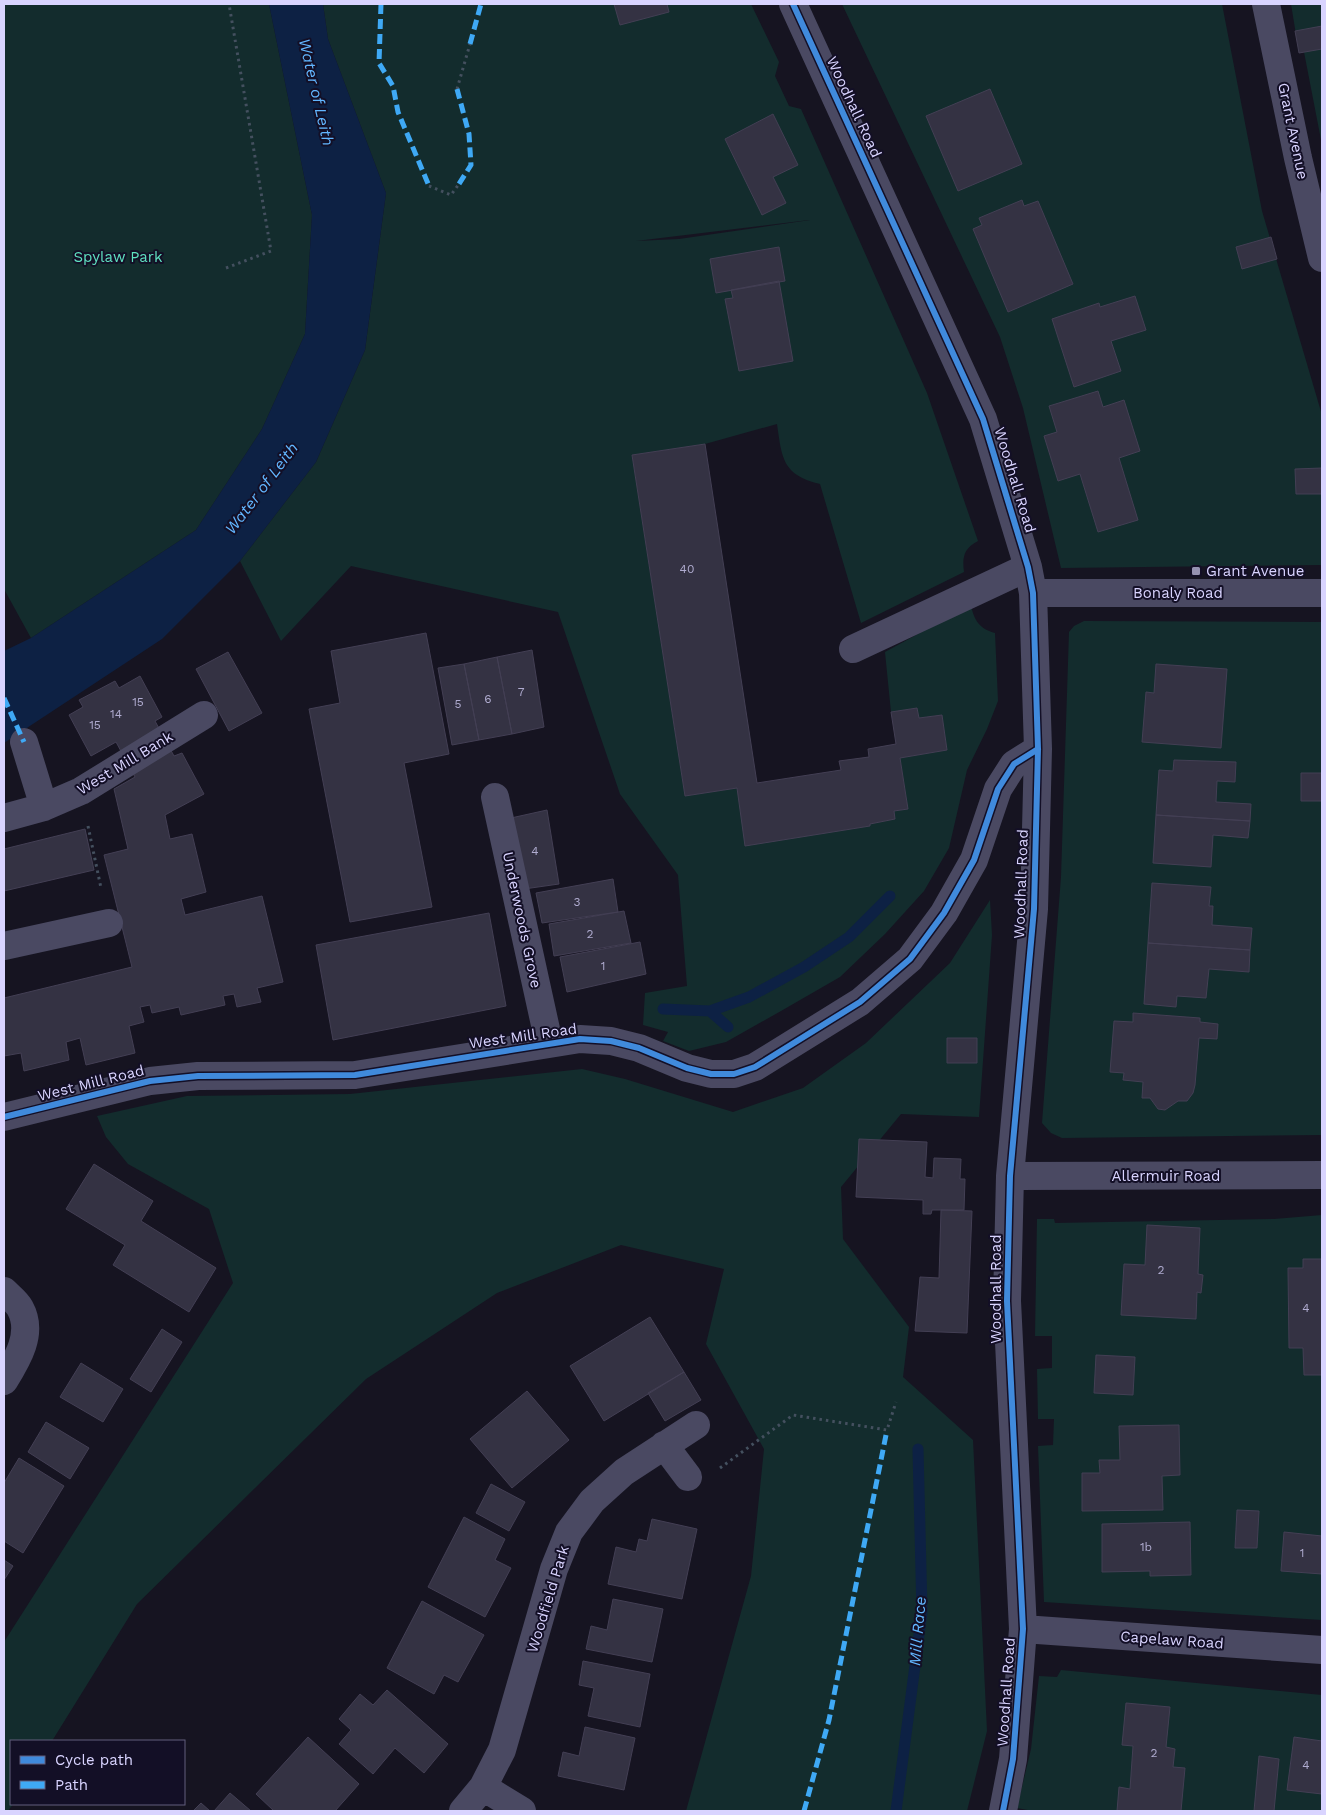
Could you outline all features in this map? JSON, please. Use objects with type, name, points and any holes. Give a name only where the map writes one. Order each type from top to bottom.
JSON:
[{"type":"street","name":"Woodhall Road","points":[[793,4],[983,419],[1030,580],[1038,749],[1034,909],[1010,1176],[1006,1301],[1023,1629],[1013,1759],[1003,1811]]},
{"type":"street","name":"Grant Avenue","points":[[1266,4],[1298,158],[1322,258]]},
{"type":"street","name":"Bonaly Road","points":[[1030,580],[1322,592]]},
{"type":"street","points":[[853,649],[1030,580]]},
{"type":"street","name":"West Mill Bank","points":[[4,818],[44,807],[80,791],[204,715]]},
{"type":"street","points":[[24,742],[44,807]]},
{"type":"street","name":"West Mill Road","points":[[4,1117],[150,1081],[198,1076],[355,1075],[580,1039],[611,1041],[639,1048],[687,1068],[711,1074],[734,1074],[755,1067],[860,1002],[910,959],[944,913],[974,860],[998,789],[1014,764],[1038,749]]},
{"type":"street","name":"Underwoods Grove","points":[[495,797],[549,1043]]},
{"type":"street","points":[[4,946],[109,923]]},
{"type":"street","name":"Allermuir Road","points":[[1010,1176],[1322,1175]]},
{"type":"street","points":[[4,1290],[20,1308],[26,1333],[16,1363],[4,1381]]},
{"type":"street","name":"Woodfield Park","points":[[463,1811],[483,1787],[505,1741],[554,1569],[569,1532],[592,1501],[618,1478],[696,1425]]},
{"type":"street","points":[[664,1445],[688,1477]]},
{"type":"street","name":"Capelaw Road","points":[[1023,1629],[1322,1650]]},
{"type":"street","points":[[483,1787],[522,1811]]},
{"type":"path","points":[[226,268],[272,251],[229,4]]},
{"type":"path","points":[[457,89],[470,44]]},
{"type":"path","points":[[429,186],[451,195],[459,184]]},
{"type":"path","points":[[80,791],[109,923]]},
{"type":"path","points":[[688,1477],[703,1482],[793,1414],[887,1430],[896,1402]]},
{"type":"green space","name":"Spylaw Park","points":[[4,4],[269,4],[312,215],[305,334],[262,429],[196,530],[31,638],[4,589]]},
{"type":"green space","points":[[323,4],[751,4],[779,62],[775,76],[789,106],[801,109],[927,393],[978,541],[965,554],[963,562],[964,572],[861,623],[820,484],[798,476],[791,470],[783,456],[777,424],[705,444],[632,455],[685,796],[737,788],[746,845],[870,826],[870,824],[895,819],[894,811],[908,809],[900,758],[947,750],[941,715],[919,718],[917,708],[891,712],[885,652],[971,605],[974,616],[979,624],[995,633],[998,701],[967,770],[949,848],[924,891],[885,934],[840,977],[726,1042],[689,1051],[663,1041],[668,1032],[643,1025],[645,993],[687,986],[678,875],[620,794],[558,612],[351,566],[281,641],[240,561],[316,462],[365,350],[386,193],[328,39]],"holes":[[[810,220],[679,239],[636,241]]]},
{"type":"green space","points":[[842,4],[1222,4],[1262,211],[1322,415],[1322,565],[1061,568],[1023,408],[1000,337]]},
{"type":"green space","points":[[1291,4],[1322,4],[1322,145],[1304,52],[1299,53]]},
{"type":"green space","points":[[1084,621],[1322,622],[1322,1135],[1062,1138],[1051,1133],[1042,1123],[1061,877],[1069,632],[1074,626]]},
{"type":"green space","points":[[990,900],[992,935],[979,1117],[901,1114],[841,1187],[843,1239],[909,1327],[903,1377],[973,1440],[987,1731],[967,1811],[686,1811],[751,1576],[764,1449],[706,1344],[724,1269],[621,1245],[497,1293],[366,1379],[137,1604],[53,1740],[10,1740],[10,1805],[12,1805],[8,1811],[4,1811],[4,1642],[233,1283],[209,1209],[128,1164],[106,1137],[97,1116],[187,1096],[350,1094],[582,1069],[625,1079],[733,1112],[803,1088],[866,1043],[950,963]]},
{"type":"green space","points":[[1322,1215],[1322,1620],[1044,1602],[1038,1446],[1053,1445],[1054,1419],[1038,1419],[1037,1369],[1052,1368],[1052,1336],[1035,1336],[1037,1219],[1054,1219],[1055,1223],[1274,1219]],"holes":[[[1237,1510],[1259,1512],[1257,1548],[1235,1547]]]},
{"type":"green space","points":[[1061,1670],[1322,1695],[1322,1811],[1033,1811],[1017,1808],[1031,1749],[1039,1676],[1057,1677]]},
{"type":"water","name":"Water of Leith","points":[[269,4],[323,4],[328,39],[386,193],[365,350],[316,462],[240,561],[162,639],[4,743],[4,651],[31,638],[196,530],[262,429],[305,334],[312,215]]},
{"type":"building","points":[[614,4],[667,4],[669,12],[620,25]]},
{"type":"building","points":[[1322,26],[1322,49],[1299,53],[1295,31]]},
{"type":"building","points":[[990,89],[1022,164],[958,191],[926,116]]},
{"type":"building","points":[[773,114],[798,165],[773,177],[786,203],[762,215],[725,139]]},
{"type":"building","points":[[1022,200],[1024,206],[1038,201],[1073,284],[1008,312],[973,229],[982,225],[979,218]]},
{"type":"building","points":[[1271,237],[1277,259],[1242,269],[1236,247]]},
{"type":"building","points":[[779,247],[785,281],[716,293],[710,259]]},
{"type":"building","points":[[779,281],[793,361],[739,371],[725,299],[733,298],[731,290]]},
{"type":"building","points":[[1135,296],[1146,330],[1111,341],[1121,371],[1074,387],[1052,319],[1099,303],[1100,307]]},
{"type":"building","points":[[1098,391],[1103,407],[1124,400],[1140,451],[1119,458],[1138,520],[1098,532],[1080,474],[1058,481],[1044,436],[1057,432],[1049,406]]},
{"type":"building","points":[[705,444],[757,783],[841,770],[839,761],[869,757],[868,749],[896,744],[891,712],[917,708],[919,718],[942,715],[947,750],[900,758],[908,809],[894,811],[895,819],[870,824],[870,826],[745,846],[737,788],[685,796],[632,455]]},
{"type":"building","points":[[1322,468],[1322,494],[1296,494],[1295,469]]},
{"type":"building","points":[[426,633],[449,754],[404,763],[432,907],[350,922],[309,709],[340,703],[331,651]]},
{"type":"building","points":[[532,650],[544,727],[512,734],[497,657]]},
{"type":"building","points":[[228,652],[262,713],[229,731],[196,669]]},
{"type":"building","points":[[497,657],[512,734],[479,740],[464,664]]},
{"type":"building","points":[[464,664],[479,740],[452,745],[438,668]]},
{"type":"building","points":[[1156,664],[1227,669],[1221,748],[1142,742],[1146,692],[1154,693]]},
{"type":"building","points":[[140,676],[162,717],[155,721],[174,756],[182,753],[204,794],[165,815],[170,839],[192,834],[206,892],[181,899],[185,915],[262,896],[283,982],[257,988],[261,1002],[237,1007],[234,994],[223,996],[225,1005],[181,1015],[179,1007],[152,1013],[150,1005],[140,1007],[144,1022],[129,1026],[135,1053],[86,1065],[80,1038],[66,1042],[69,1060],[24,1071],[21,1053],[4,1056],[4,998],[132,967],[104,855],[128,849],[114,789],[135,777],[116,742],[91,756],[69,715],[83,707],[79,700],[115,681],[119,688]]},
{"type":"building","points":[[1174,760],[1236,762],[1235,782],[1217,781],[1216,802],[1251,804],[1250,821],[1156,815],[1159,770],[1173,771]]},
{"type":"building","points":[[1301,773],[1322,773],[1322,801],[1301,801]]},
{"type":"building","points":[[547,810],[559,884],[524,889],[511,818]]},
{"type":"building","points":[[1156,815],[1250,821],[1248,838],[1213,835],[1211,867],[1153,863]]},
{"type":"building","points":[[85,829],[94,870],[4,891],[4,849]]},
{"type":"building","points":[[613,879],[618,912],[542,923],[536,893]]},
{"type":"building","points":[[1152,883],[1211,887],[1209,906],[1213,906],[1212,925],[1252,928],[1250,950],[1148,943]]},
{"type":"building","points":[[624,911],[631,943],[554,956],[549,924]]},
{"type":"building","points":[[489,913],[506,1006],[333,1040],[316,945]]},
{"type":"building","points":[[640,942],[646,974],[567,992],[560,957]]},
{"type":"building","points":[[1148,943],[1250,950],[1249,972],[1209,969],[1206,998],[1177,996],[1176,1007],[1144,1004]]},
{"type":"building","points":[[1133,1013],[1200,1018],[1200,1022],[1218,1024],[1217,1039],[1199,1038],[1195,1085],[1193,1093],[1187,1101],[1178,1101],[1165,1110],[1158,1109],[1150,1098],[1142,1098],[1143,1082],[1123,1080],[1124,1073],[1110,1072],[1114,1021],[1133,1022]]},
{"type":"building","points":[[947,1038],[977,1038],[977,1063],[947,1063]]},
{"type":"building","points":[[859,1139],[927,1142],[925,1177],[933,1178],[934,1158],[961,1159],[960,1179],[965,1179],[964,1210],[932,1210],[931,1214],[923,1214],[923,1200],[856,1197]]},
{"type":"building","points":[[94,1164],[153,1201],[141,1221],[216,1268],[189,1312],[113,1265],[125,1245],[66,1209]]},
{"type":"building","points":[[941,1210],[972,1211],[967,1333],[915,1331],[920,1277],[939,1278]]},
{"type":"building","points":[[1147,1225],[1200,1228],[1198,1274],[1203,1275],[1201,1293],[1197,1292],[1196,1319],[1121,1315],[1124,1264],[1145,1265]]},
{"type":"building","points":[[1303,1259],[1322,1259],[1322,1375],[1304,1375],[1303,1348],[1289,1348],[1288,1268],[1303,1268]]},
{"type":"building","points":[[650,1317],[684,1372],[604,1421],[570,1366]]},
{"type":"building","points":[[162,1329],[182,1342],[151,1392],[130,1379]]},
{"type":"building","points":[[1096,1355],[1135,1357],[1133,1395],[1094,1393]]},
{"type":"building","points":[[81,1363],[123,1389],[103,1422],[60,1397]]},
{"type":"building","points":[[684,1372],[701,1400],[665,1421],[648,1393]]},
{"type":"building","points":[[527,1391],[569,1440],[512,1488],[470,1439]]},
{"type":"building","points":[[46,1422],[89,1448],[70,1479],[28,1452]]},
{"type":"building","points":[[1179,1425],[1180,1475],[1162,1476],[1163,1510],[1082,1511],[1082,1473],[1100,1473],[1099,1460],[1120,1460],[1119,1426]]},
{"type":"building","points":[[19,1458],[64,1486],[23,1553],[4,1541],[4,1483]]},
{"type":"building","points":[[491,1484],[525,1502],[509,1531],[476,1513]]},
{"type":"building","points":[[1237,1510],[1259,1511],[1257,1548],[1235,1548]]},
{"type":"building","points":[[464,1517],[505,1539],[495,1560],[511,1568],[485,1617],[428,1587]]},
{"type":"building","points":[[652,1519],[697,1529],[682,1599],[608,1584],[616,1547],[636,1552],[639,1539],[647,1541]]},
{"type":"building","points":[[1190,1522],[1191,1575],[1150,1576],[1150,1571],[1102,1572],[1102,1524]]},
{"type":"building","points":[[1284,1532],[1322,1536],[1322,1574],[1281,1571]]},
{"type":"building","points":[[4,1560],[13,1566],[4,1580]]},
{"type":"building","points":[[613,1599],[663,1609],[652,1662],[586,1649],[591,1626],[607,1630]]},
{"type":"building","points":[[422,1601],[484,1635],[458,1682],[444,1675],[434,1694],[387,1668]]},
{"type":"building","points":[[583,1661],[650,1674],[640,1727],[588,1716],[594,1688],[579,1685]]},
{"type":"building","points":[[387,1690],[448,1744],[424,1773],[395,1748],[373,1774],[339,1744],[351,1730],[339,1719],[360,1694],[373,1705]]},
{"type":"building","points":[[1126,1703],[1170,1707],[1166,1747],[1175,1749],[1173,1767],[1185,1768],[1181,1811],[1117,1811],[1119,1787],[1130,1789],[1133,1746],[1122,1745]]},
{"type":"building","points":[[585,1727],[635,1738],[624,1790],[558,1776],[563,1752],[579,1756]]},
{"type":"building","points":[[308,1737],[359,1784],[335,1811],[274,1811],[256,1794]]},
{"type":"building","points":[[1294,1737],[1322,1741],[1322,1794],[1287,1790]]},
{"type":"building","points":[[1259,1756],[1279,1759],[1274,1811],[1254,1811]]},
{"type":"building","points":[[230,1793],[251,1811],[214,1811]]},
{"type":"building","points":[[201,1803],[210,1811],[193,1811]]},
{"type":"waterway","points":[[663,1009],[710,1011],[749,997],[804,967],[849,937],[890,896]]},
{"type":"waterway","points":[[710,1011],[728,1027]]},
{"type":"waterway","name":"Mill Race","points":[[896,1811],[922,1612],[918,1449]]},
{"type":"marked path","points":[[381,4],[379,63],[393,86],[398,112],[429,186]]},
{"type":"marked path","points":[[470,44],[481,4]]},
{"type":"marked path","points":[[457,89],[469,134],[471,165],[459,184]]},
{"type":"marked path","points":[[4,698],[24,742]]},
{"type":"marked path","points":[[804,1811],[829,1720],[887,1430]]},
{"type":"cycle path","points":[[793,4],[983,419],[1028,567],[1033,593],[1038,749],[1034,909],[1010,1176],[1007,1301],[1023,1629],[1013,1759],[1003,1811]]},
{"type":"cycle path","points":[[4,1117],[150,1081],[198,1076],[355,1075],[580,1039],[611,1041],[639,1048],[687,1068],[711,1074],[734,1074],[755,1067],[860,1002],[910,959],[944,913],[974,860],[998,789],[1014,764],[1038,749]]},
{"type":"place","name":"Grant Avenue","points":[[1196,571]]}]
